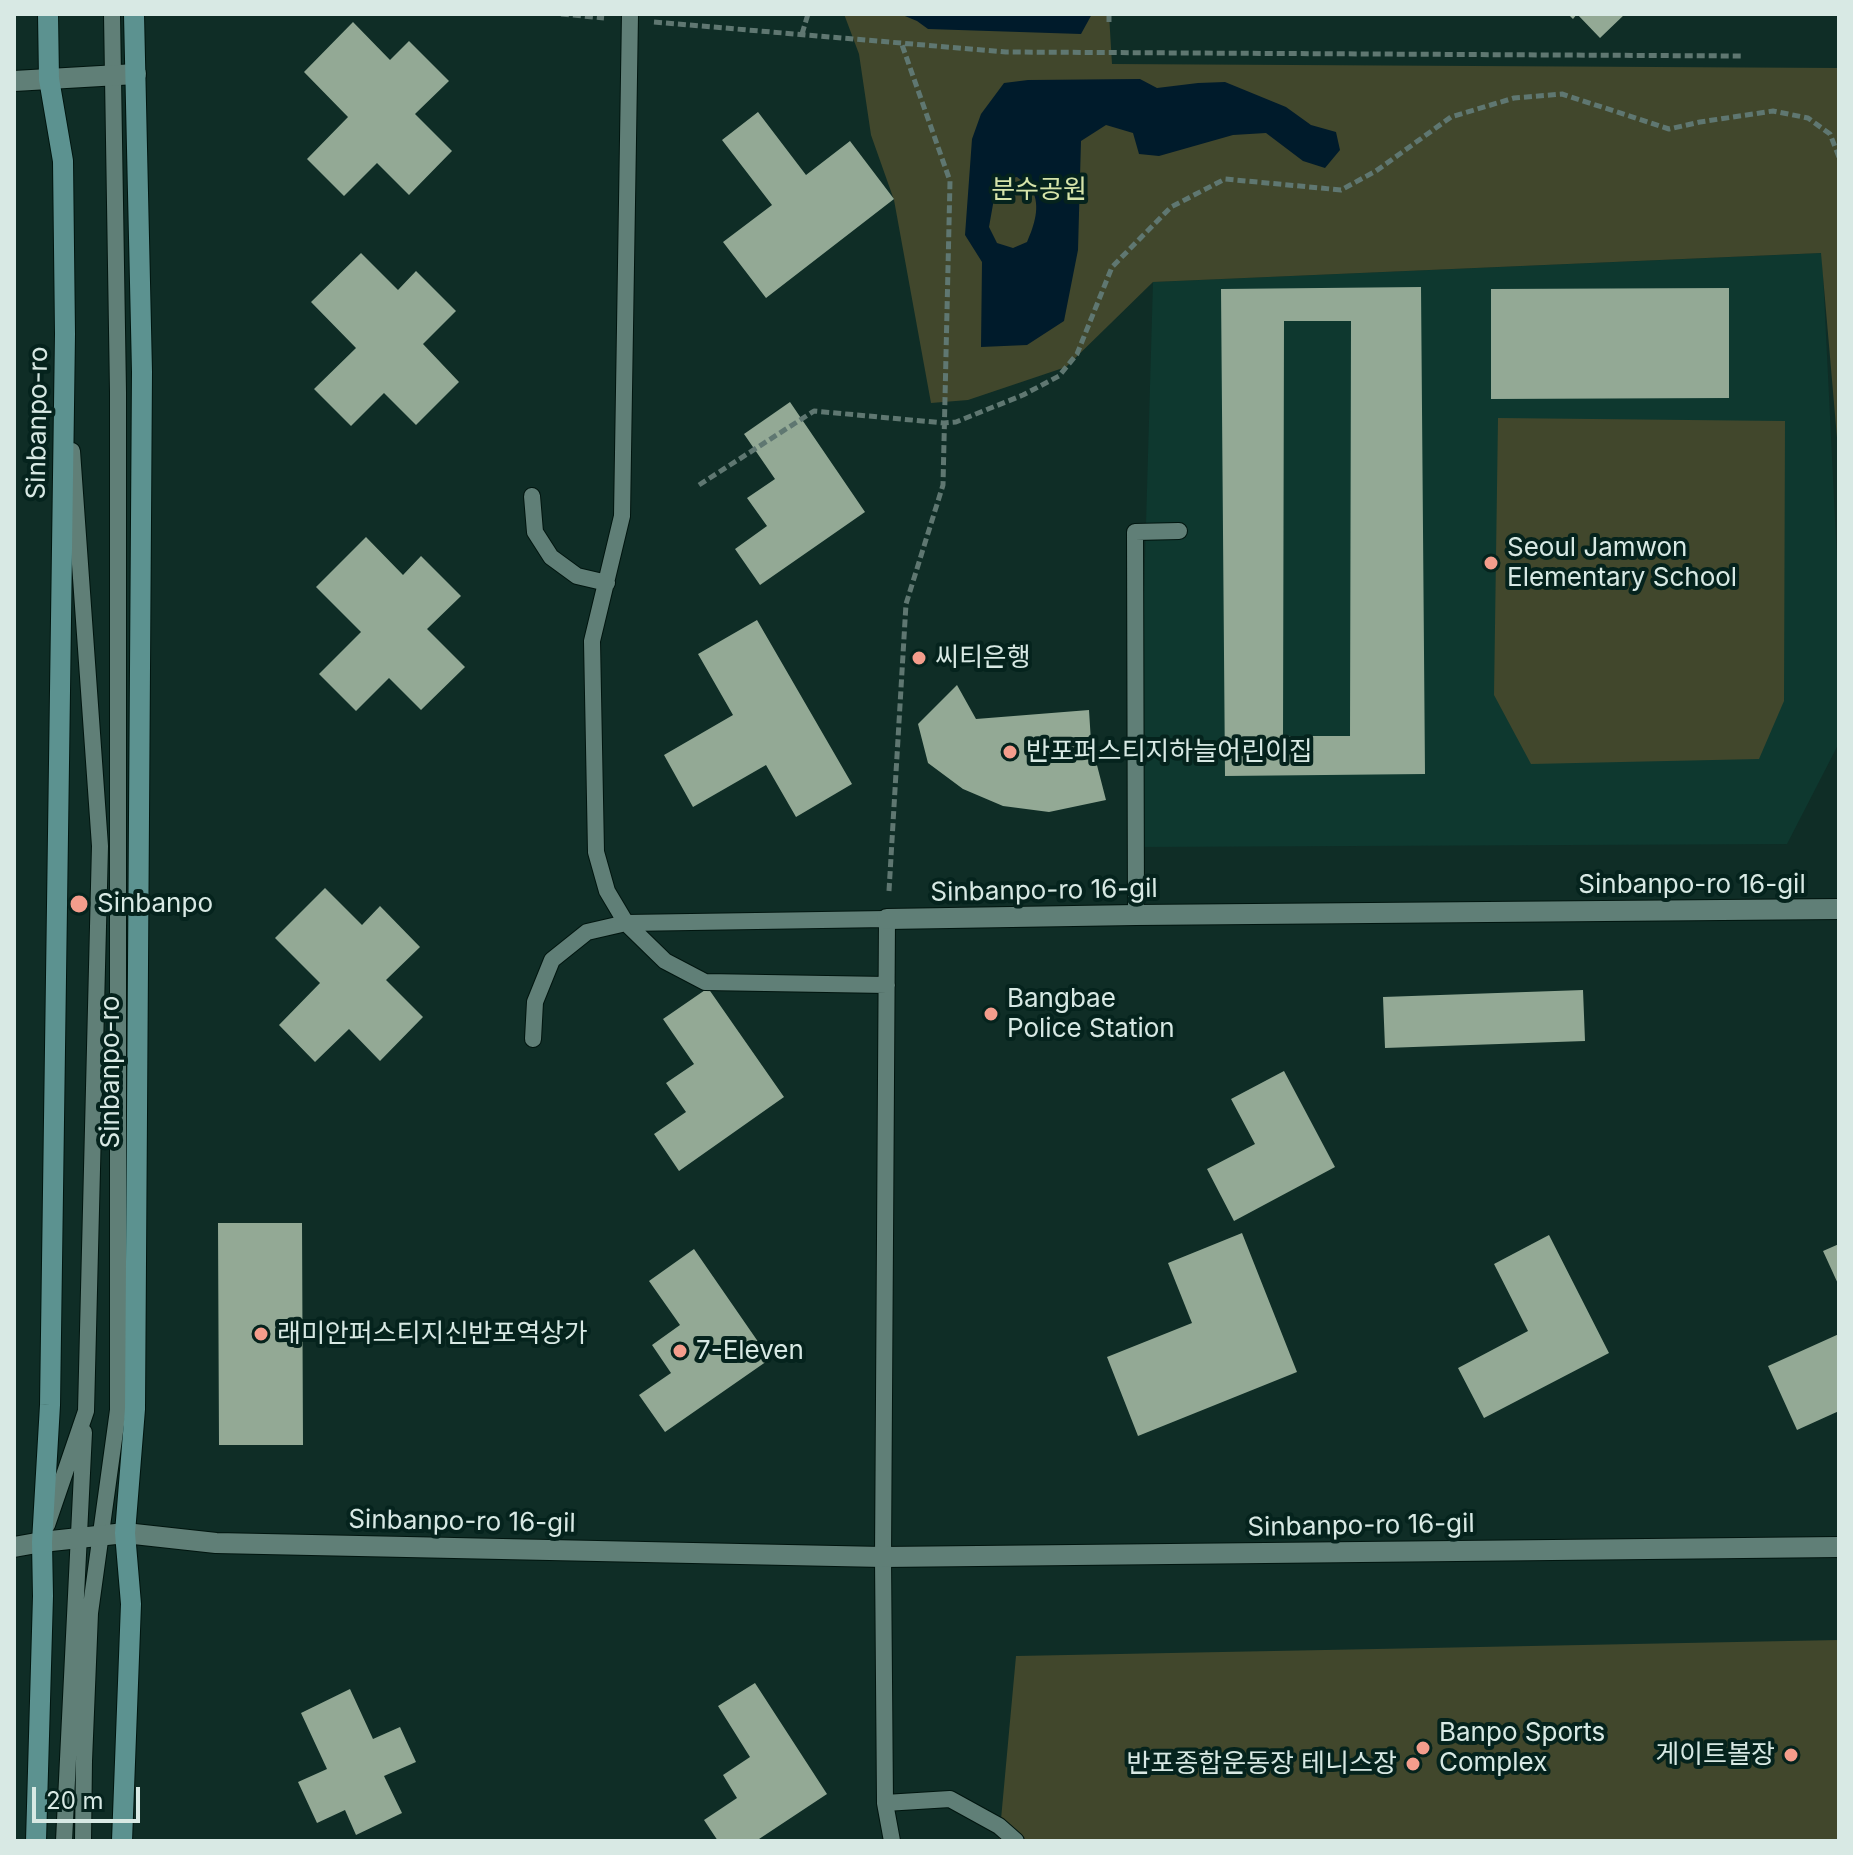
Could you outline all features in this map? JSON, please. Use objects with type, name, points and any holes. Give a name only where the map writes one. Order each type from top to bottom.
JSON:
[{"type":"main road","name":"Sinbanpo-ro","points":[[36,1841],[42,1542],[50,1405],[65,334],[63,161],[49,79],[48,14]]},
{"type":"main road","name":"Sinbanpo-ro","points":[[122,1841],[131,1604],[125,1533],[135,1393],[142,388],[134,14]]},
{"type":"street","points":[[14,81],[136,74]]},
{"type":"street","name":"Sinbanpo-ro 16-gil","points":[[887,919],[1839,909]]},
{"type":"street","name":"Sinbanpo-ro 16-gil","points":[[14,1547],[125,1533],[216,1543],[883,1557],[1839,1547]]},
{"type":"lane","points":[[83,1841],[90,1613],[118,1410],[118,392],[112,14]]},
{"type":"lane","points":[[630,17],[622,516],[592,641],[596,852],[607,891],[626,923],[665,961],[705,982],[887,985]]},
{"type":"lane","points":[[64,1841],[86,1411],[100,846],[65,334]]},
{"type":"lane","points":[[532,496],[535,532],[551,557],[577,576],[607,583]]},
{"type":"lane","points":[[1136,915],[1135,532],[1179,531]]},
{"type":"lane","points":[[533,1039],[535,1002],[552,960],[587,932],[626,923],[887,919],[883,1557],[885,1803],[892,1841]]},
{"type":"lane","points":[[42,1542],[86,1411]]},
{"type":"lane","points":[[885,1803],[950,1799],[999,1826],[1016,1841]]},
{"type":"path","points":[[561,14],[630,17],[1006,52],[1741,56]]},
{"type":"path","points":[[802,34],[808,14]]},
{"type":"path","points":[[1109,14],[1109,26]]},
{"type":"path","points":[[887,919],[906,604],[943,485],[950,181],[901,42]]},
{"type":"path","points":[[699,485],[814,411],[956,422],[1023,395],[1059,376],[1077,354],[1112,267],[1171,207],[1225,179],[1341,190],[1376,171],[1451,117],[1514,98],[1562,94],[1669,129],[1773,111],[1808,118],[1830,134],[1839,157]]},
{"type":"shaded area","name":"Seoul Jamwon Elementary School","points":[[1822,253],[1839,600],[1839,743],[1787,844],[1141,847],[1143,628],[1153,282]]},
{"type":"green space","name":"분수공원","points":[[844,14],[1109,14],[1112,64],[1839,68],[1839,461],[1821,253],[1153,282],[1066,367],[968,400],[931,403],[894,200],[871,135],[859,54]]},
{"type":"green space","points":[[1498,418],[1785,421],[1784,701],[1759,759],[1531,764],[1494,695]]},
{"type":"green space","name":"Banpo Sports Complex","points":[[1839,1640],[1839,1841],[999,1841],[1016,1656]]},
{"type":"water","points":[[900,14],[1092,14],[1081,34],[928,29]]},
{"type":"water","points":[[1140,79],[1157,88],[1225,82],[1286,107],[1311,125],[1336,132],[1340,150],[1325,168],[1303,161],[1266,133],[1233,135],[1159,156],[1139,154],[1133,133],[1106,125],[1081,141],[1078,250],[1064,321],[1027,345],[981,347],[982,262],[965,235],[972,139],[981,114],[1004,83]],"holes":[[[1017,177],[1032,190],[1036,209],[1027,242],[1013,248],[997,243],[989,227],[995,193],[1003,180]]]},
{"type":"building","points":[[1577,14],[1625,14],[1600,38]]},
{"type":"building","points":[[353,22],[390,60],[409,41],[449,81],[415,114],[452,151],[409,195],[377,163],[344,196],[307,159],[348,117],[304,72]]},
{"type":"building","points":[[758,112],[806,175],[850,141],[894,199],[766,298],[723,242],[772,205],[722,140]]},
{"type":"building","points":[[361,253],[398,290],[416,271],[456,311],[423,344],[459,382],[416,425],[384,393],[351,426],[314,389],[356,348],[311,302]]},
{"type":"building","points":[[1421,287],[1425,774],[1225,776],[1221,289]],"holes":[[[1284,321],[1351,321],[1350,736],[1283,736]]]},
{"type":"building","points":[[1729,288],[1729,398],[1491,399],[1491,289]]},
{"type":"building","points":[[790,402],[865,512],[760,585],[735,549],[767,526],[747,498],[775,479],[744,434]]},
{"type":"building","points":[[366,537],[403,575],[421,556],[461,596],[427,629],[465,667],[421,710],[389,678],[356,711],[319,674],[361,632],[316,587]]},
{"type":"building","points":[[757,620],[852,784],[796,817],[766,765],[693,807],[664,755],[733,715],[698,654]]},
{"type":"building","name":"반포퍼스티지하늘어린이집","points":[[957,685],[976,719],[1089,710],[1091,742],[1106,800],[1049,812],[1003,806],[963,789],[928,763],[918,724]]},
{"type":"building","points":[[325,888],[362,925],[380,906],[420,947],[386,980],[423,1017],[380,1061],[349,1029],[315,1062],[279,1025],[320,983],[275,938]]},
{"type":"building","points":[[708,988],[784,1097],[679,1171],[654,1134],[686,1112],[666,1083],[694,1064],[663,1019]]},
{"type":"building","points":[[1583,990],[1585,1041],[1385,1048],[1383,997]]},
{"type":"building","points":[[1284,1071],[1335,1167],[1234,1221],[1207,1169],[1255,1144],[1231,1099]]},
{"type":"building","name":"래미안퍼스티지신반포역상가","points":[[218,1223],[302,1223],[303,1445],[219,1445]]},
{"type":"building","points":[[1242,1233],[1297,1372],[1138,1436],[1107,1357],[1192,1323],[1168,1263]]},
{"type":"building","points":[[1549,1235],[1609,1353],[1484,1418],[1458,1368],[1528,1331],[1494,1264]]},
{"type":"building","points":[[1839,1244],[1839,1286],[1823,1251]]},
{"type":"building","points":[[694,1249],[770,1359],[665,1432],[639,1395],[671,1373],[652,1345],[680,1325],[649,1281]]},
{"type":"building","points":[[1839,1334],[1839,1411],[1797,1430],[1768,1366]]},
{"type":"building","points":[[755,1683],[827,1794],[756,1841],[718,1841],[704,1820],[737,1798],[723,1775],[750,1757],[718,1706]]},
{"type":"building","points":[[350,1689],[373,1739],[400,1727],[416,1762],[384,1776],[402,1813],[356,1835],[345,1810],[317,1823],[298,1782],[327,1769],[301,1713]]},
{"type":"place","name":"Seoul Jamwon Elementary School","points":[[1491,563]]},
{"type":"place","name":"씨티은행","points":[[919,658]]},
{"type":"place","name":"반포퍼스티지하늘어린이집","points":[[1010,752]]},
{"type":"place","name":"Sinbanpo","points":[[79,904]]},
{"type":"place","name":"Bangbae Police Station","points":[[991,1014]]},
{"type":"place","name":"래미안퍼스티지신반포역상가","points":[[261,1334]]},
{"type":"place","name":"7-Eleven","points":[[680,1351]]},
{"type":"place","name":"Banpo Sports Complex","points":[[1423,1748]]},
{"type":"place","name":"게이트볼장","points":[[1791,1755]]},
{"type":"place","name":"반포종합운동장 테니스장","points":[[1413,1764]]}]
